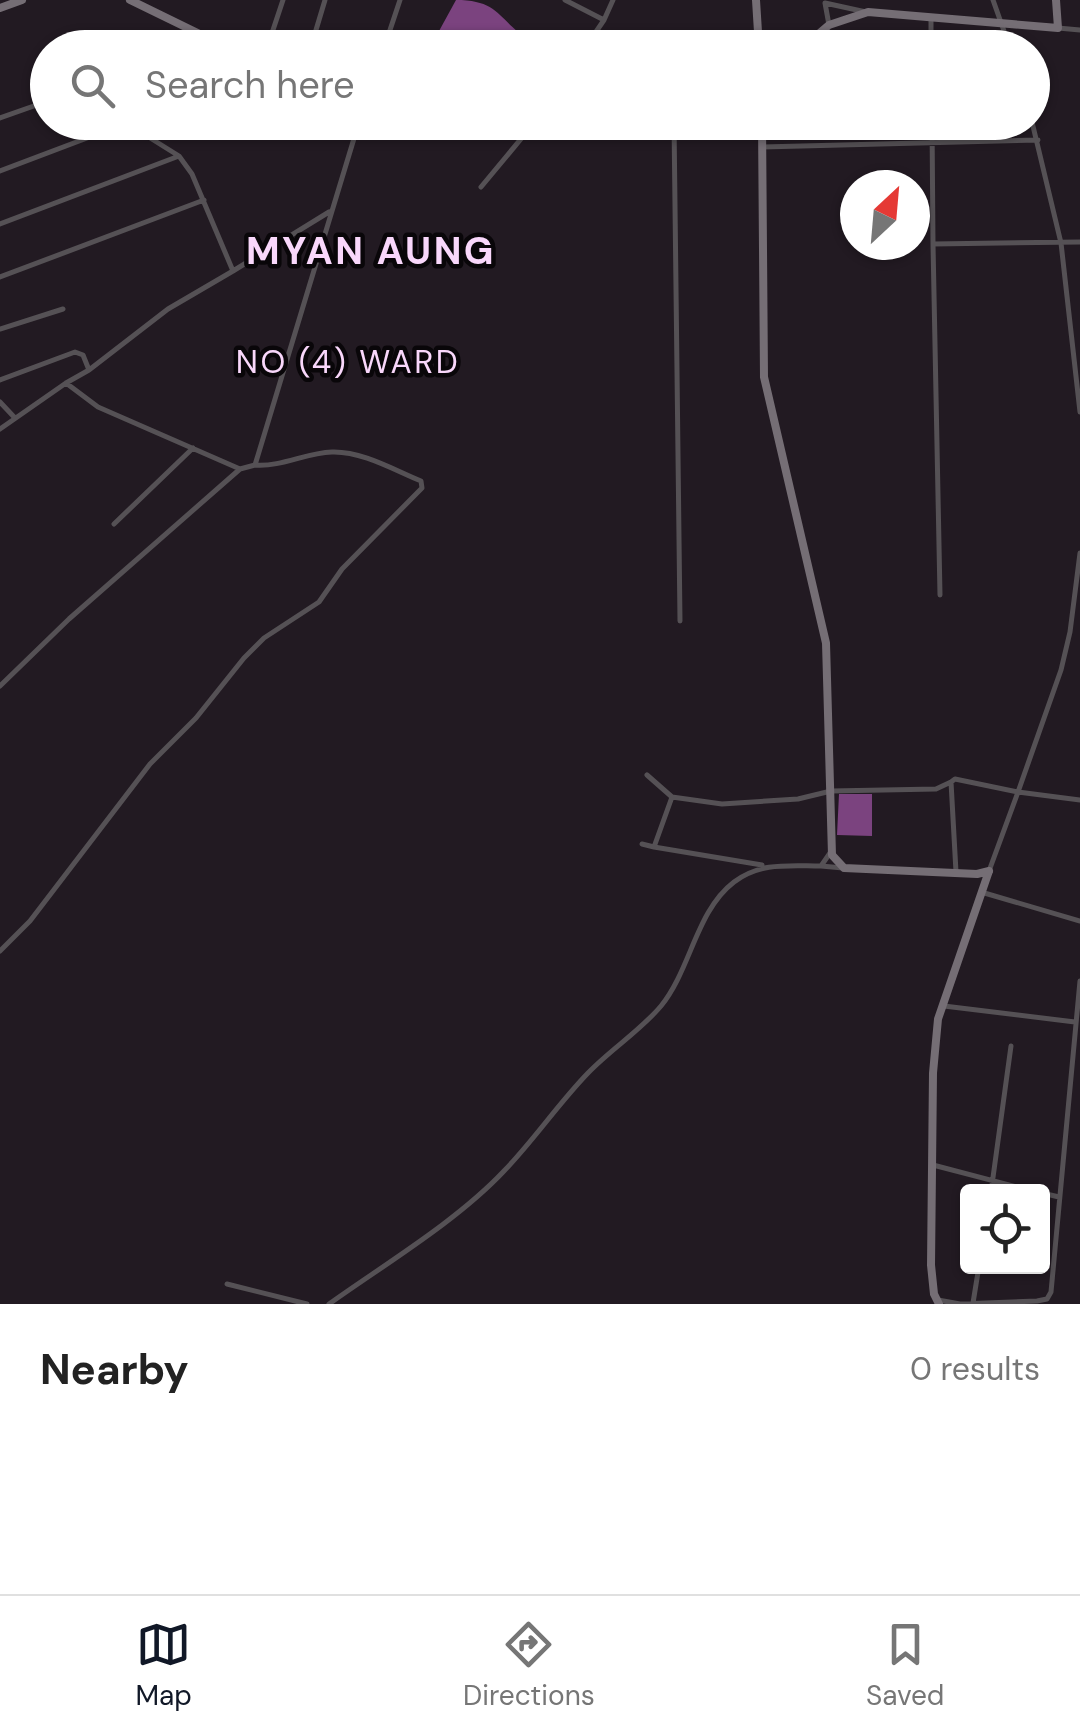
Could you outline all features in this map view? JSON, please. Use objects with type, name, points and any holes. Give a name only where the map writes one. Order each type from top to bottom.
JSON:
[{"type":"street","points":[[0,8],[22,0]]},
{"type":"street","points":[[130,0],[192,30]]},
{"type":"street","points":[[273,30],[282,0]]},
{"type":"street","points":[[315,30],[325,0]]},
{"type":"street","points":[[390,30],[400,0]]},
{"type":"street","points":[[565,0],[604,20]]},
{"type":"street","points":[[597,30],[613,0]]},
{"type":"street","points":[[756,0],[758,30]]},
{"type":"street","points":[[994,0],[1006,30]]},
{"type":"street","points":[[1056,0],[1058,28]]},
{"type":"street","points":[[828,25],[824,2],[868,12],[1080,30]]},
{"type":"street","points":[[822,30],[868,12]]},
{"type":"street","points":[[930,18],[930,30]]},
{"type":"street","points":[[0,118],[30,107]]},
{"type":"street","points":[[0,171],[80,140]]},
{"type":"street","points":[[153,140],[179,156],[204,200],[233,271]]},
{"type":"street","points":[[255,465],[354,140]]},
{"type":"street","points":[[482,187],[520,140]]},
{"type":"street","points":[[674,140],[680,622]]},
{"type":"street","points":[[762,140],[764,377],[826,643],[832,850],[836,862],[844,868]]},
{"type":"street","points":[[762,147],[1038,140],[1062,242],[1080,412]]},
{"type":"street","points":[[932,143],[940,594]]},
{"type":"street","points":[[0,224],[179,156]]},
{"type":"street","points":[[0,277],[204,200]]},
{"type":"street","points":[[0,429],[89,370],[168,309],[332,210]]},
{"type":"street","points":[[933,244],[1080,242]]},
{"type":"street","points":[[0,330],[63,309]]},
{"type":"street","points":[[0,380],[75,352],[83,355],[89,370]]},
{"type":"street","points":[[66,382],[98,407],[240,469]]},
{"type":"street","points":[[0,402],[15,419]]},
{"type":"street","points":[[114,524],[193,448]]},
{"type":"street","points":[[0,686],[69,619],[240,469],[274,466],[332,452],[370,460],[421,481],[422,488],[342,569],[319,602],[264,638],[244,658],[196,718],[150,764],[30,921],[0,951]]},
{"type":"street","points":[[1080,553],[1061,670],[942,1006],[933,1073],[931,1265],[938,1302],[1046,1299],[1050,1292],[1080,980]]},
{"type":"street","points":[[647,775],[672,797],[722,804],[798,799],[831,791],[936,790],[955,778],[1080,800]]},
{"type":"street","points":[[951,782],[956,872]]},
{"type":"street","points":[[654,846],[672,797]]},
{"type":"street","points":[[642,844],[765,866],[978,874],[989,871]]},
{"type":"street","points":[[820,866],[832,850]]},
{"type":"street","points":[[329,1304],[380,1272],[502,1173],[588,1072],[658,1009],[673,990],[718,897],[752,870],[765,866]]},
{"type":"street","points":[[981,892],[1080,921]]},
{"type":"street","points":[[942,1006],[1075,1022]]},
{"type":"street","points":[[992,1184],[1011,1046]]},
{"type":"street","points":[[933,1165],[1006,1184]]},
{"type":"street","points":[[1050,1195],[1058,1197]]},
{"type":"street","points":[[973,1303],[978,1274]]},
{"type":"street","points":[[227,1284],[307,1304]]},
{"type":"shaded area","points":[[456,0],[490,7],[516,30],[440,30]]},
{"type":"shaded area","points":[[839,794],[872,794],[872,836],[837,835]]},
{"type":"district","name":"MYAN AUNG","points":[[371,251]]},
{"type":"district","name":"NO (4) WARD","points":[[348,362]]}]
